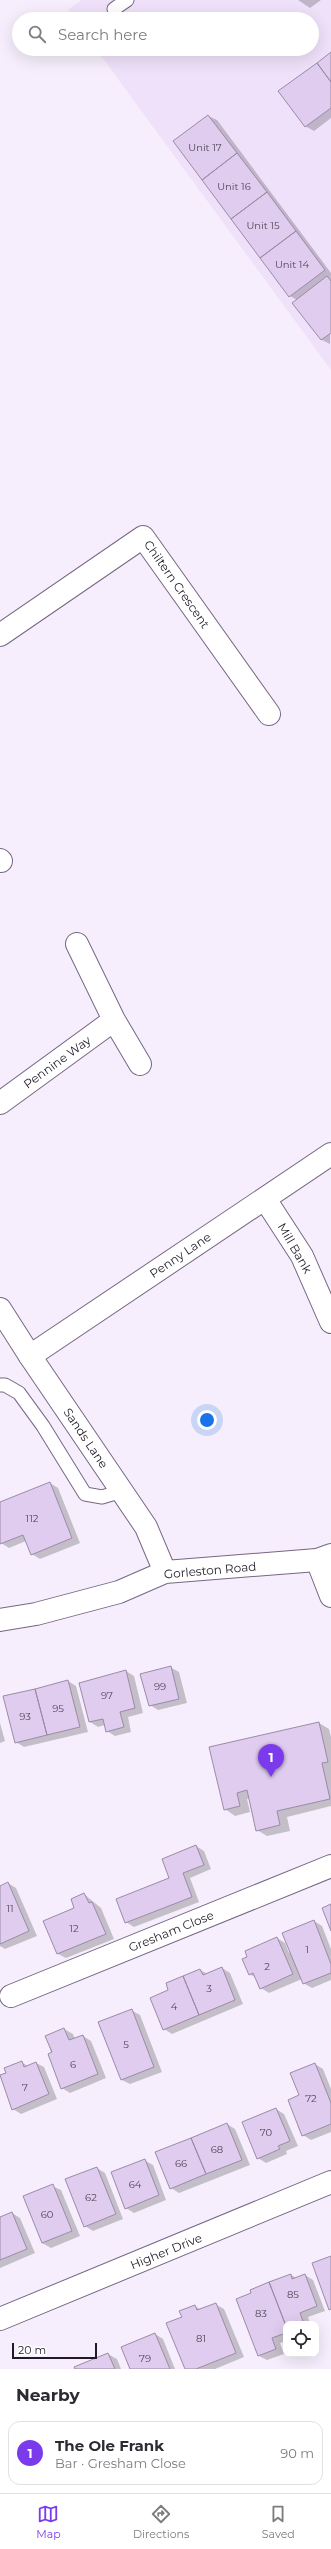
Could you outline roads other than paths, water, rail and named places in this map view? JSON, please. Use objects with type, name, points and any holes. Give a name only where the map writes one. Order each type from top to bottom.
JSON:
[{"type":"street","name":"Chiltern Crescent","points":[[0,634],[143,537],[269,714]]},
{"type":"street","points":[[77,944],[114,1020],[140,1064]]},
{"type":"street","name":"Pennine Way","points":[[0,1103],[114,1020]]},
{"type":"street","name":"Penny Lane","points":[[30,1356],[331,1154]]},
{"type":"street","name":"Mill Bank","points":[[265,1199],[302,1256],[331,1322]]},
{"type":"street","name":"Sands Lane","points":[[0,1309],[30,1356],[146,1527],[165,1572]]},
{"type":"street","points":[[324,1557],[331,1596]]},
{"type":"street","name":"Gorleston Road","points":[[0,1620],[36,1614],[119,1592],[165,1572],[324,1557]]},
{"type":"street","name":"Gresham Close","points":[[10,1996],[331,1866]]},
{"type":"street","name":"Higher Drive","points":[[0,2319],[331,2182]]},
{"type":"lane","points":[[114,10],[127,0]]},
{"type":"lane","points":[[0,1385],[5,1385],[19,1393],[44,1426],[84,1494],[102,1497],[122,1491]]},
{"type":"place","name":"The Ole Frank","points":[[271,1777]]}]
